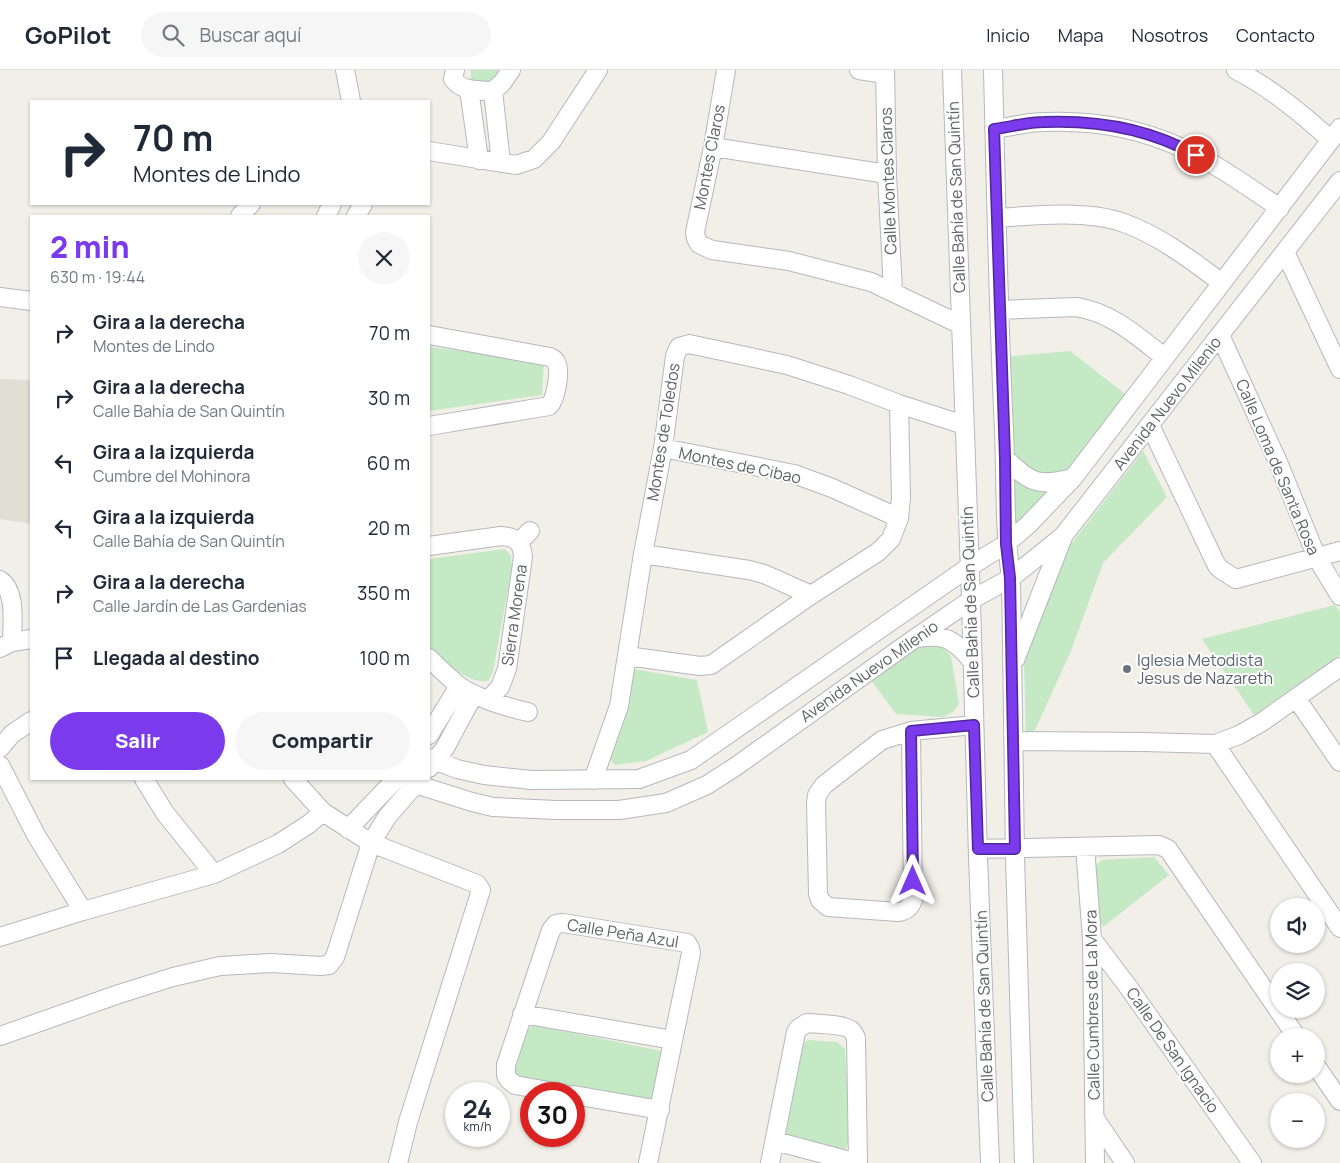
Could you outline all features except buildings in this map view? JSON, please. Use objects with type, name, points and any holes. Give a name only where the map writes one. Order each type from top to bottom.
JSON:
[{"type":"street","points":[[345,70],[350,100]]},
{"type":"street","points":[[454,70],[453,79],[458,86],[469,90],[493,91],[502,83],[511,70]]},
{"type":"street","points":[[430,152],[516,165],[534,159],[551,142],[598,70]]},
{"type":"street","name":"Montes Claros","points":[[726,70],[713,147],[695,232],[699,244],[712,250],[789,260],[871,282],[893,291]]},
{"type":"street","points":[[859,70],[885,72]]},
{"type":"street","name":"Calle Bahía de San Quintín","points":[[952,70],[990,1163]]},
{"type":"street","points":[[993,70],[1006,544],[1010,578],[1024,1163]]},
{"type":"street","points":[[1236,70],[1262,83],[1298,110],[1336,134]]},
{"type":"street","name":"Calle Montes Claros","points":[[885,72],[887,174],[893,291]]},
{"type":"street","points":[[469,90],[479,160]]},
{"type":"street","points":[[493,91],[501,163]]},
{"type":"street","points":[[994,129],[1043,122],[1108,125],[1146,134],[1183,148],[1222,170],[1280,208]]},
{"type":"street","name":"Avenida Nuevo Milenio","points":[[431,762],[484,775],[531,780],[593,780],[639,779],[691,760],[969,567],[1006,544],[1028,525],[1073,478],[1336,134]]},
{"type":"street","points":[[713,147],[887,174]]},
{"type":"street","name":"Avenida Nuevo Milenio","points":[[414,780],[472,802],[494,807],[556,810],[619,810],[666,803],[707,786],[914,639],[971,600],[1010,578],[1063,536],[1340,181]]},
{"type":"street","points":[[241,215],[250,205]]},
{"type":"street","points":[[998,218],[1039,215],[1081,216],[1123,222],[1176,250],[1222,283]]},
{"type":"street","points":[[1285,252],[1340,370]]},
{"type":"street","points":[[893,291],[961,325]]},
{"type":"street","points":[[0,297],[30,301]]},
{"type":"street","points":[[1000,310],[1088,308],[1120,323],[1164,357]]},
{"type":"street","points":[[430,335],[550,357],[555,360],[558,366],[556,392],[551,404],[548,406],[430,426]]},
{"type":"street","name":"Calle Loma de Santa Rosa","points":[[1220,335],[1278,462],[1317,558],[1340,596]]},
{"type":"street","name":"Montes de Toledos","points":[[593,780],[619,706],[643,554],[663,448],[675,356],[679,347],[689,344],[787,366],[849,385],[899,404],[964,425]]},
{"type":"street","points":[[627,656],[700,666],[711,665],[811,595],[878,552],[891,539],[899,518],[901,498],[899,404]]},
{"type":"street","points":[[1150,424],[1217,566],[1229,576],[1236,579],[1340,551]]},
{"type":"street","name":"Montes de Cibao","points":[[663,448],[794,474],[832,488],[899,518]]},
{"type":"street","points":[[1005,458],[1021,473],[1036,481],[1056,483],[1073,478]]},
{"type":"street","name":"Sierra Morena","points":[[430,546],[501,536],[525,536],[507,669],[500,687],[474,693],[430,734]]},
{"type":"street","points":[[1011,670],[1063,536]]},
{"type":"street","points":[[643,554],[749,570],[764,574],[811,595]]},
{"type":"street","points":[[0,580],[8,587],[11,597],[6,645],[30,639]]},
{"type":"street","points":[[914,639],[937,636],[946,638],[956,643],[972,661]]},
{"type":"street","points":[[430,659],[474,693],[510,708],[528,712]]},
{"type":"street","points":[[1014,741],[1215,744],[1239,735],[1340,667]]},
{"type":"street","name":"Sierra Morena","points":[[431,762],[445,748],[474,693]]},
{"type":"street","points":[[1296,698],[1340,762]]},
{"type":"street","points":[[0,748],[12,734],[30,722]]},
{"type":"street","points":[[911,731],[913,900],[911,905],[904,911],[898,912],[828,907],[820,900],[818,894],[816,803],[820,790],[824,785],[882,740],[911,731],[974,725]]},
{"type":"street","points":[[1215,744],[1340,928]]},
{"type":"street","points":[[0,765],[36,835],[83,911]]},
{"type":"street","points":[[145,780],[165,813],[214,874]]},
{"type":"street","points":[[293,780],[323,812],[371,843],[477,884],[481,890],[408,1122],[398,1163]]},
{"type":"street","points":[[348,829],[395,780]]},
{"type":"street","points":[[0,1036],[119,994],[173,977],[220,966],[271,963],[329,965],[334,957],[371,843],[386,817],[414,780]]},
{"type":"street","points":[[0,937],[83,911],[214,874],[278,844],[309,824],[323,812]]},
{"type":"street","points":[[978,849],[1159,845],[1168,849],[1291,1028]]},
{"type":"street","name":"Calle Cumbres de La Mora","points":[[1085,846],[1092,939],[1095,1163]]},
{"type":"street","name":"Calle Peña Azul","points":[[520,1086],[515,1085],[509,1080],[506,1074],[506,1065],[551,930],[556,924],[563,923],[683,942],[689,946],[691,953],[648,1163]]},
{"type":"street","name":"Calle De San Ignacio","points":[[1092,939],[1129,988],[1252,1163]]},
{"type":"street","points":[[522,1014],[673,1040]]},
{"type":"street","points":[[770,1163],[774,1141],[796,1032],[807,1023],[847,1028],[854,1032],[856,1038],[858,1163],[774,1141]]},
{"type":"street","points":[[1325,1079],[1340,1101]]},
{"type":"street","points":[[585,1097],[660,1110]]},
{"type":"street","points":[[1094,1117],[1125,1163]]},
{"type":"shaded area","points":[[0,379],[30,380],[30,524],[0,519]]},
{"type":"green space","points":[[471,70],[503,70],[494,82],[486,86],[471,81]]},
{"type":"green space","points":[[430,347],[544,362],[542,395],[430,411]]},
{"type":"green space","points":[[1070,351],[1134,401],[1006,537],[1001,357]]},
{"type":"green space","points":[[1143,451],[1167,497],[1103,563],[1071,651],[1035,730],[1026,734],[1024,664],[1065,552]]},
{"type":"green space","points":[[505,549],[511,556],[512,567],[493,672],[488,681],[472,679],[464,675],[430,647],[430,559]]},
{"type":"green space","points":[[1335,605],[1340,612],[1340,655],[1254,715],[1202,639]]},
{"type":"green space","points":[[932,645],[943,648],[951,656],[959,704],[953,712],[943,717],[896,714],[871,680],[918,648]]},
{"type":"green space","points":[[633,669],[697,680],[708,732],[646,761],[615,765],[608,756]]},
{"type":"green space","points":[[1154,857],[1169,875],[1103,927],[1099,920],[1095,866],[1102,860]]},
{"type":"green space","points":[[533,1025],[662,1051],[662,1062],[655,1095],[645,1101],[585,1092],[585,1082],[522,1082],[514,1075],[526,1031]]},
{"type":"green space","points":[[809,1040],[838,1042],[845,1049],[850,1141],[845,1149],[835,1150],[786,1135],[783,1129],[801,1044]]},
{"type":"place","name":"Iglesia Metodista Jesus de Nazareth","points":[[1127,669]]},
{"type":"route","points":[[913,881],[911,731],[974,725],[978,849],[1015,849],[1010,578],[1006,544],[994,129],[1043,122],[1108,125],[1146,134],[1196,155]]}]
